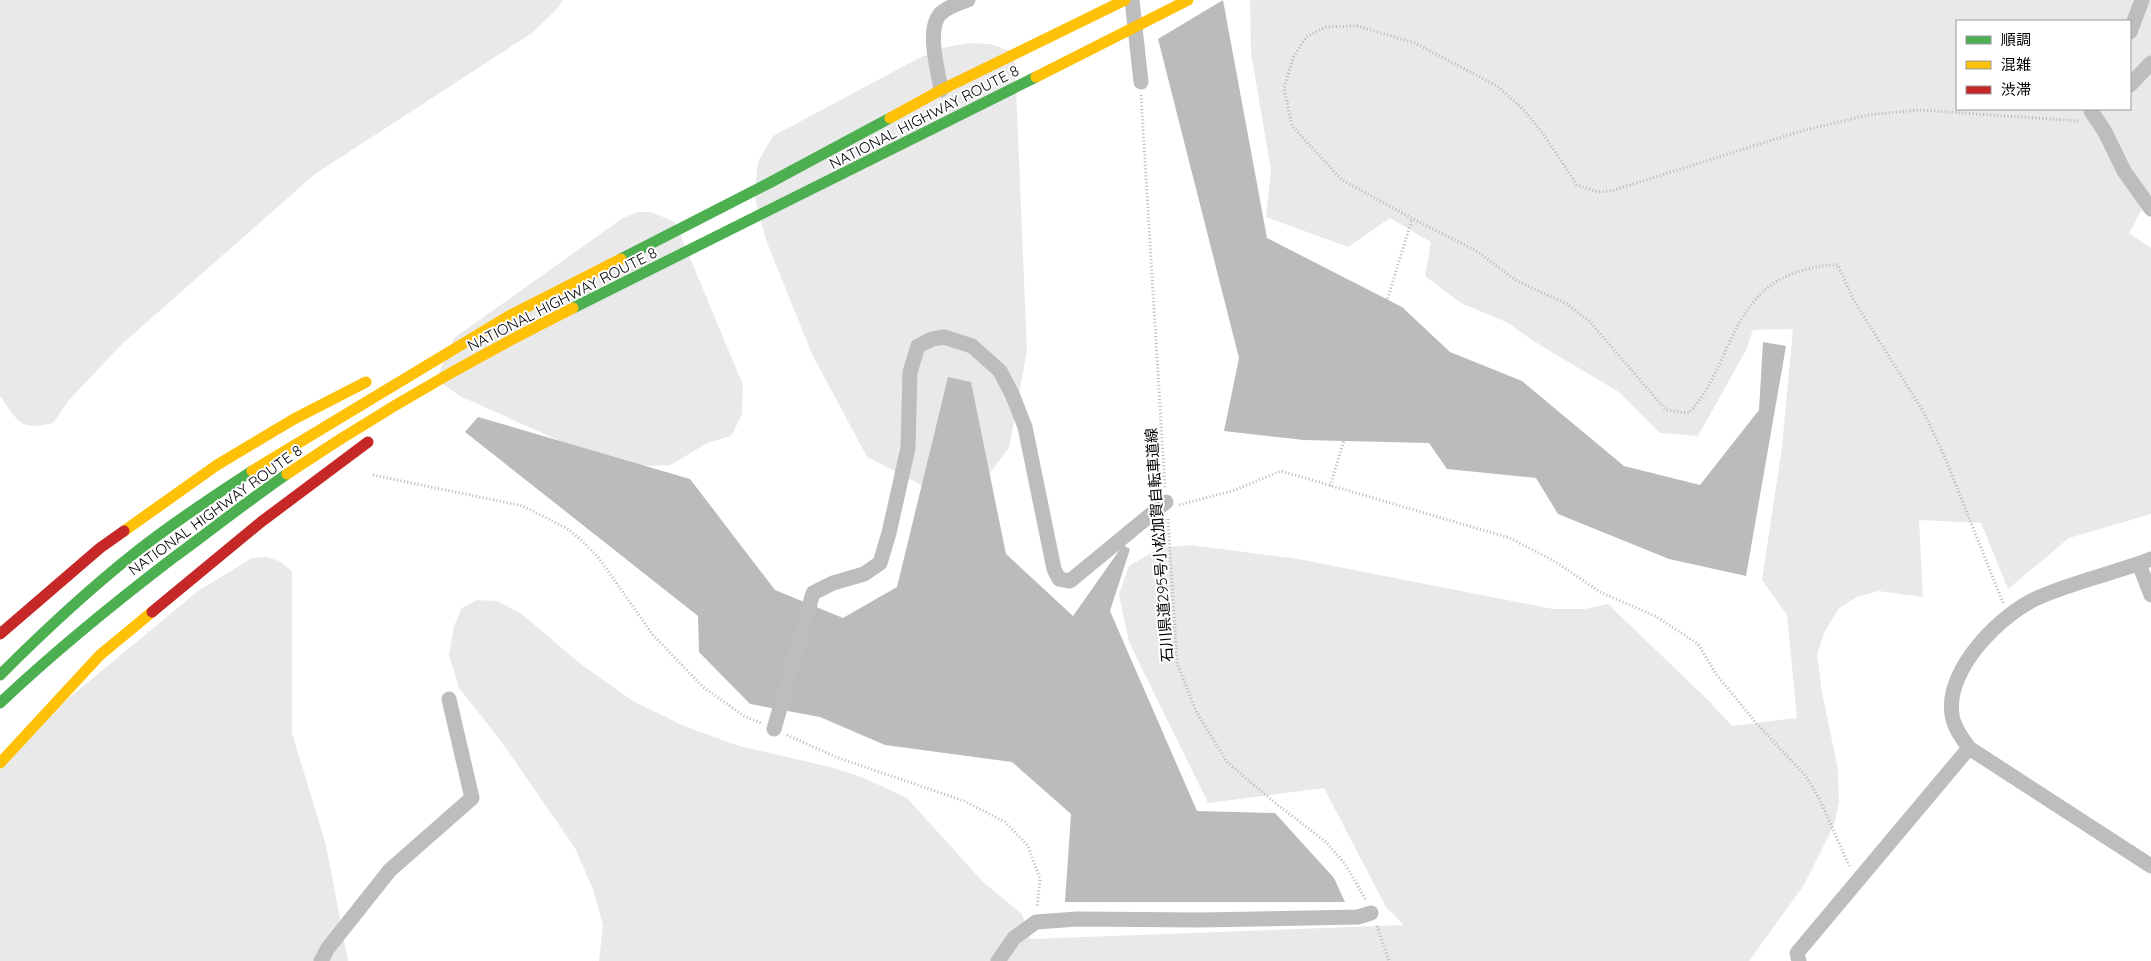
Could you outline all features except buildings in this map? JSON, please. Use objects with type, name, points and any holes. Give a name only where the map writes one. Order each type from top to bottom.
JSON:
[{"type":"highway","name":"NATIONAL HIGHWAY ROUTE 8","points":[[0,675],[39,636],[88,592],[136,552],[196,508],[258,467],[509,316],[771,182],[941,90],[1125,0]]},
{"type":"highway","name":"NATIONAL HIGHWAY ROUTE 8","points":[[0,703],[45,660],[111,606],[256,495],[344,436],[527,331],[1188,0]]},
{"type":"highway","points":[[421,355],[509,316]]},
{"type":"highway","points":[[429,399],[527,331]]},
{"type":"highway","points":[[0,634],[100,548],[217,465],[294,419],[379,376]]},
{"type":"highway","points":[[0,763],[100,655],[261,522],[374,437]]},
{"type":"street","points":[[941,90],[934,46],[935,23],[941,13],[968,0]]},
{"type":"street","points":[[1132,0],[1141,82]]},
{"type":"street","points":[[2131,29],[2142,0]]},
{"type":"street","points":[[2131,84],[2151,63]]},
{"type":"street","points":[[2098,112],[2124,170],[2151,209]]},
{"type":"street","points":[[776,723],[813,593],[833,583],[864,574],[880,563],[889,533],[908,448],[910,372],[918,346],[932,339],[944,337],[972,346],[1000,371],[1025,427],[1054,569],[1059,579],[1070,581],[1167,505]]},
{"type":"street","points":[[2151,595],[2145,562],[2041,596],[2008,616],[1985,638],[1961,670],[1951,701],[1952,716],[1960,735],[1969,748],[2151,866]]},
{"type":"street","points":[[321,961],[328,948],[390,870],[472,798],[449,699]]},
{"type":"street","points":[[1799,961],[1798,953],[1969,748]]},
{"type":"street","points":[[998,961],[1014,938],[1036,922],[1077,918],[1200,920],[1358,917],[1371,913]]},
{"type":"path","points":[[2008,616],[1944,455],[1923,411],[1853,299],[1838,265],[1827,264],[1793,272],[1754,300],[1738,322],[1703,394],[1689,413],[1666,410],[1590,322],[1567,304],[1517,281],[1475,250],[1412,219],[1342,180],[1292,126],[1284,88],[1293,58],[1306,37],[1326,27],[1357,26],[1415,43],[1497,86],[1523,109],[1544,135],[1577,185],[1598,192],[1611,191],[1801,131],[1868,115],[1919,110],[2081,121],[2098,112]]},
{"type":"path","name":"石川県道295号小松加賀自転車道線","points":[[1141,82],[1177,663],[1196,711],[1227,762],[1274,802],[1326,842],[1345,864],[1363,892],[1388,961]]},
{"type":"path","points":[[1330,486],[1412,219]]},
{"type":"path","points":[[1167,505],[1232,491],[1281,471],[1510,538],[1556,562],[1600,592],[1657,617],[1698,644],[1716,674],[1805,775],[1819,798],[1857,883]]},
{"type":"path","points":[[374,475],[523,506],[566,528],[598,557],[653,635],[703,687],[744,716],[776,723],[836,757],[964,801],[1005,822],[1028,846],[1040,879],[1036,922]]},
{"type":"shaded area","points":[[0,0],[563,0],[557,9],[532,33],[315,174],[122,344],[69,400],[53,423],[33,426],[26,425],[16,418],[0,396]]},
{"type":"shaded area","points":[[1223,0],[1267,238],[1402,307],[1450,352],[1522,381],[1624,466],[1700,485],[1759,410],[1763,342],[1786,346],[1746,576],[1669,559],[1558,514],[1536,478],[1447,469],[1429,443],[1304,440],[1224,431],[1239,358],[1158,39]]},
{"type":"shaded area","points":[[1250,0],[2151,0],[2151,193],[2129,233],[2151,248],[2151,514],[2069,538],[2008,589],[1981,523],[1919,520],[1923,597],[1878,591],[1857,597],[1839,608],[1825,631],[1817,654],[1822,692],[1838,769],[1839,803],[1834,825],[1804,885],[1749,961],[599,961],[603,925],[594,892],[575,848],[501,741],[459,688],[449,655],[454,626],[462,608],[477,600],[498,601],[523,615],[578,662],[633,701],[684,726],[739,746],[830,767],[864,778],[907,798],[983,882],[1022,914],[1030,939],[1404,925],[1386,907],[1324,788],[1208,803],[1129,642],[1119,594],[1129,566],[1160,548],[1190,545],[1298,559],[1553,609],[1585,609],[1608,604],[1710,702],[1732,726],[1797,718],[1787,615],[1762,580],[1782,447],[1793,329],[1753,330],[1746,350],[1698,436],[1660,433],[1619,392],[1543,347],[1506,322],[1461,303],[1425,276],[1431,242],[1390,218],[1348,247],[1266,217],[1271,170],[1251,53]]},
{"type":"shaded area","points":[[968,43],[990,44],[1008,50],[1015,63],[1027,351],[1009,448],[986,478],[939,494],[867,457],[812,354],[766,240],[754,194],[758,162],[773,136],[919,58],[947,47]]},
{"type":"shaded area","points":[[638,212],[651,212],[675,222],[743,385],[742,415],[731,436],[707,443],[671,465],[642,466],[569,445],[462,397],[436,380],[454,338],[623,218]]},
{"type":"shaded area","points":[[948,377],[971,382],[1006,554],[1073,616],[1123,545],[1130,549],[1110,611],[1197,811],[1275,813],[1334,878],[1345,902],[1065,902],[1071,814],[1012,762],[885,745],[820,717],[750,704],[699,652],[698,616],[465,432],[478,417],[690,479],[775,590],[843,618],[897,587]]},
{"type":"shaded area","points":[[267,557],[279,561],[292,571],[292,733],[326,845],[348,961],[0,961],[0,755],[198,591],[252,558]]},
{"type":"traffic: fast","points":[[573,308],[1036,77]]},
{"type":"traffic: fast","points":[[621,259],[890,118]]},
{"type":"traffic: fast","points":[[0,675],[118,566],[178,520],[252,471]]},
{"type":"traffic: fast","points":[[0,703],[63,646],[128,593],[287,474]]},
{"type":"traffic: slow","points":[[890,118],[941,90],[1125,0]]},
{"type":"traffic: slow","points":[[1036,77],[1188,0]]},
{"type":"traffic: slow","points":[[252,471],[509,316],[621,259]]},
{"type":"traffic: slow","points":[[287,474],[427,386],[573,308]]},
{"type":"traffic: slow","points":[[124,531],[217,465],[294,419],[366,382]]},
{"type":"traffic: slow","points":[[0,763],[100,655],[152,612]]},
{"type":"traffic: jam","points":[[152,612],[261,522],[368,442]]},
{"type":"traffic: jam","points":[[0,634],[100,548],[124,531]]}]
